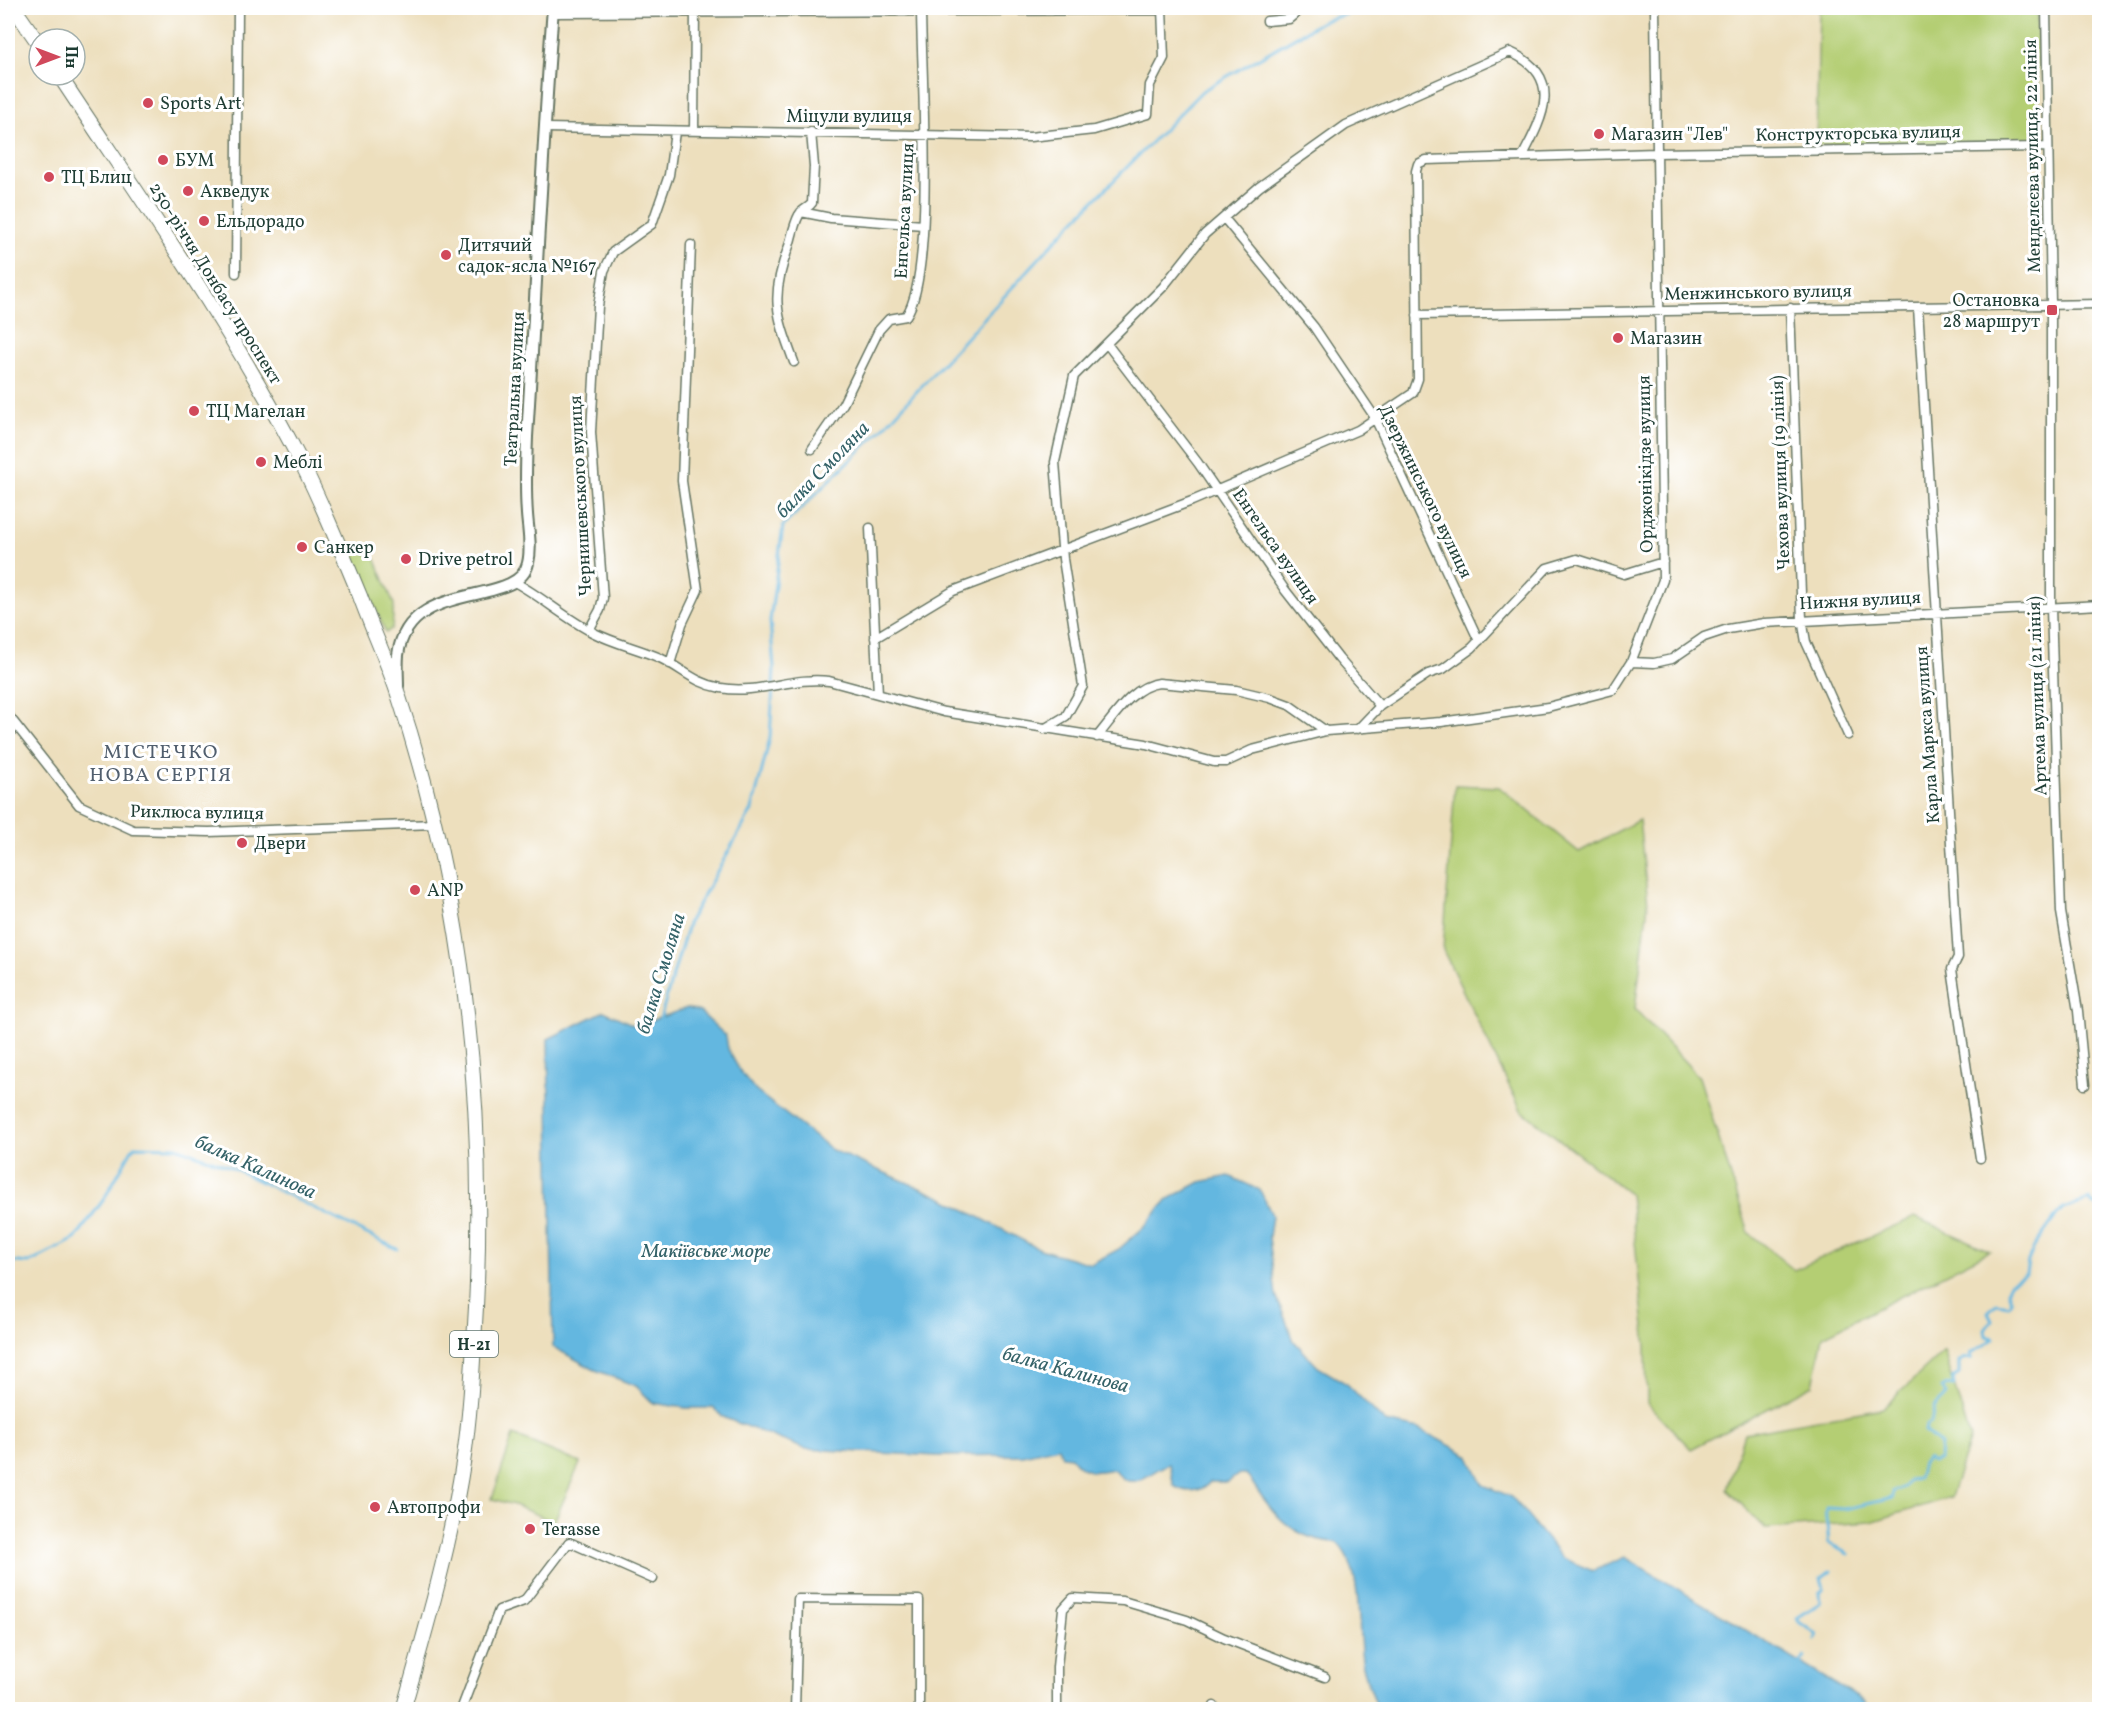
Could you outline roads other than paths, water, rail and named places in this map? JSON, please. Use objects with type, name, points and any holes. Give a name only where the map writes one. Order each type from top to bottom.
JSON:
[{"type":"main road","points":[[14,8],[27,27]]},
{"type":"main road","name":"250-річчя Донбасу проспект","points":[[67,87],[202,290],[271,405],[334,533],[398,693],[435,824]]},
{"type":"main road","name":"Н-21","points":[[403,1710],[433,1605],[463,1464],[472,1378],[477,1279],[476,1132],[471,1049],[462,972],[435,824]]},
{"type":"street","points":[[236,273],[238,8]]},
{"type":"street","points":[[1267,21],[1288,19],[1302,8]]},
{"type":"street","name":"Орджонікідзе вулиця","points":[[516,583],[541,596],[589,630],[621,646],[669,664],[693,680],[720,688],[762,688],[815,679],[944,712],[1146,744],[1214,762],[1226,762],[1252,750],[1326,731],[1548,707],[1613,690],[1631,662],[1663,580],[1655,8]]},
{"type":"street","name":"Менделєєва вулиця, 22 лінія","points":[[2046,8],[2051,304]]},
{"type":"street","points":[[553,10],[1162,9]]},
{"type":"street","name":"Міцули вулиця","points":[[546,128],[675,132],[924,133],[1030,137],[1094,130],[1148,114],[1150,85],[1164,58],[1162,9]]},
{"type":"street","name":"Театральна вулиця","points":[[516,583],[526,573],[530,553],[526,465],[553,10]]},
{"type":"street","points":[[694,131],[695,10]]},
{"type":"street","name":"Енгельса вулиця","points":[[812,449],[843,404],[879,330],[889,319],[906,316],[911,310],[918,284],[923,225],[924,133],[921,10]]},
{"type":"street","points":[[1044,729],[1066,716],[1083,686],[1062,550],[1055,462],[1074,376],[1164,287],[1205,234],[1259,188],[1346,125],[1510,52],[1528,60],[1541,76],[1546,95],[1541,122],[1522,157]]},
{"type":"street","name":"Чернишевського вулиця","points":[[589,630],[600,610],[603,598],[591,432],[598,306],[604,271],[613,252],[652,224],[669,175],[675,132]]},
{"type":"street","points":[[794,363],[778,320],[776,290],[781,265],[801,212],[813,203],[814,166],[811,132]]},
{"type":"street","name":"Конструкторська вулиця","points":[[1417,315],[1418,164],[1426,160],[1656,153],[2048,147]]},
{"type":"street","points":[[801,212],[831,218],[923,225]]},
{"type":"street","name":"Дзержинського вулиця","points":[[1224,218],[1314,327],[1375,418],[1479,641]]},
{"type":"street","points":[[669,664],[682,624],[698,590],[681,481],[691,245]]},
{"type":"street","name":"Артема вулиця (21 лiнiя)","points":[[2051,304],[2050,608],[2061,912],[2078,1011],[2085,1085]]},
{"type":"street","name":"Менжинського вулиця","points":[[1417,315],[2100,304]]},
{"type":"street","name":"Карла Маркса вулиця","points":[[1918,307],[1958,957],[1952,969],[1980,1158]]},
{"type":"street","name":"Чехова вулиця (19 лiнiя)","points":[[1790,308],[1802,619],[1806,642],[1848,735]]},
{"type":"street","points":[[875,638],[953,591],[1216,491],[1358,430],[1413,393],[1418,379],[1417,315]]},
{"type":"street","name":"Енгельса вулиця","points":[[1107,344],[1216,491],[1284,590],[1380,706]]},
{"type":"street","points":[[870,528],[878,694]]},
{"type":"street","points":[[1358,729],[1380,706],[1428,674],[1443,669],[1479,641],[1547,568],[1577,559],[1624,574],[1663,562]]},
{"type":"street","points":[[398,693],[398,653],[408,629],[424,612],[438,604],[516,583]]},
{"type":"street","name":"Нижня вулиця","points":[[1631,662],[1654,663],[1672,659],[1704,637],[1728,629],[1802,619],[2100,605]]},
{"type":"street","points":[[1097,737],[1138,690],[1148,684],[1159,683],[1236,690],[1270,698],[1289,705],[1326,731]]},
{"type":"street","name":"Риклюса вулиця","points":[[8,715],[79,805],[133,830],[209,832],[435,824]]},
{"type":"street","points":[[461,1710],[500,1610],[524,1601],[569,1542],[654,1579]]},
{"type":"street","points":[[1057,1710],[1057,1667],[1063,1609],[1073,1598],[1123,1601],[1187,1620],[1224,1638],[1325,1677]]},
{"type":"street","points":[[795,1710],[798,1599],[919,1600],[919,1710]]},
{"type":"water","name":"Макіївське море","points":[[687,1008],[700,1012],[726,1036],[728,1049],[740,1071],[756,1091],[832,1150],[943,1198],[1039,1249],[1091,1264],[1119,1249],[1144,1227],[1168,1199],[1200,1182],[1229,1176],[1260,1190],[1272,1215],[1269,1237],[1276,1296],[1294,1341],[1318,1367],[1347,1384],[1385,1422],[1419,1429],[1468,1455],[1483,1485],[1512,1497],[1562,1558],[1593,1571],[1625,1557],[1865,1702],[1867,1709],[1378,1709],[1363,1666],[1358,1600],[1351,1567],[1345,1553],[1336,1542],[1319,1540],[1293,1529],[1273,1510],[1246,1474],[1239,1474],[1228,1482],[1210,1482],[1198,1490],[1188,1491],[1174,1486],[1169,1464],[1141,1479],[1129,1481],[1123,1479],[1113,1469],[1089,1471],[1080,1467],[1071,1457],[1062,1456],[1058,1447],[1023,1455],[937,1456],[805,1449],[725,1418],[713,1408],[686,1408],[653,1403],[636,1386],[593,1369],[553,1347],[548,1039],[604,1011],[636,1026]]},
{"type":"waterway","name":"балка Смоляна","points":[[660,1019],[689,921],[752,810],[770,738],[774,668],[770,621],[783,526],[883,428],[1068,227],[1202,91],[1323,21],[1366,8]]},
{"type":"waterway","name":"балка Калинова","points":[[8,1261],[29,1263],[75,1239],[104,1199],[134,1146],[176,1147],[231,1167],[397,1249]]},
{"type":"waterway","points":[[1848,1554],[1828,1543],[1826,1508],[1844,1509],[1893,1498],[1893,1492],[1904,1487],[1909,1480],[1918,1479],[1922,1463],[1927,1458],[1932,1462],[1939,1459],[1940,1444],[1925,1431],[1926,1426],[1931,1423],[1934,1408],[1946,1395],[1942,1388],[1947,1385],[1954,1386],[1953,1378],[1959,1374],[1959,1362],[1972,1358],[1971,1354],[1994,1338],[1986,1336],[1985,1330],[1992,1320],[1988,1312],[1997,1303],[2009,1305],[2012,1302],[2008,1292],[2010,1283],[2026,1274],[2034,1247],[2063,1209],[2090,1200],[2092,1204],[2100,1207]]},
{"type":"waterway","points":[[1815,1640],[1817,1635],[1797,1618],[1820,1603],[1819,1593],[1824,1589],[1821,1579],[1831,1571]]},
{"type":"waterway","points":[[1799,1665],[1805,1657]]},
{"type":"place","name":"Sports Art","points":[[148,103]]},
{"type":"place","name":"Магазин \"Лев\"","points":[[1599,134]]},
{"type":"place","name":"БУМ","points":[[163,160]]},
{"type":"place","name":"ТЦ Блиц","points":[[49,177]]},
{"type":"place","name":"Акведук","points":[[188,191]]},
{"type":"place","name":"Ельдорадо","points":[[204,221]]},
{"type":"place","name":"Дитячий садок-ясла №167","points":[[446,255]]},
{"type":"place","name":"Остановка 28 маршрут","points":[[2052,310]]},
{"type":"place","name":"Магазин","points":[[1618,338]]},
{"type":"place","name":"ТЦ Магелан","points":[[194,411]]},
{"type":"place","name":"Меблі","points":[[261,462]]},
{"type":"place","name":"Санкер","points":[[302,547]]},
{"type":"place","name":"Drive petrol","points":[[406,559]]},
{"type":"place","name":"Двери","points":[[242,843]]},
{"type":"place","name":"ANP","points":[[415,890]]},
{"type":"place","name":"Автопрофи","points":[[375,1507]]},
{"type":"place","name":"Terasse","points":[[530,1529]]},
{"type":"district","name":"МІСТЕЧКО НОВА СЕРГІЯ","points":[[161,762]]}]
